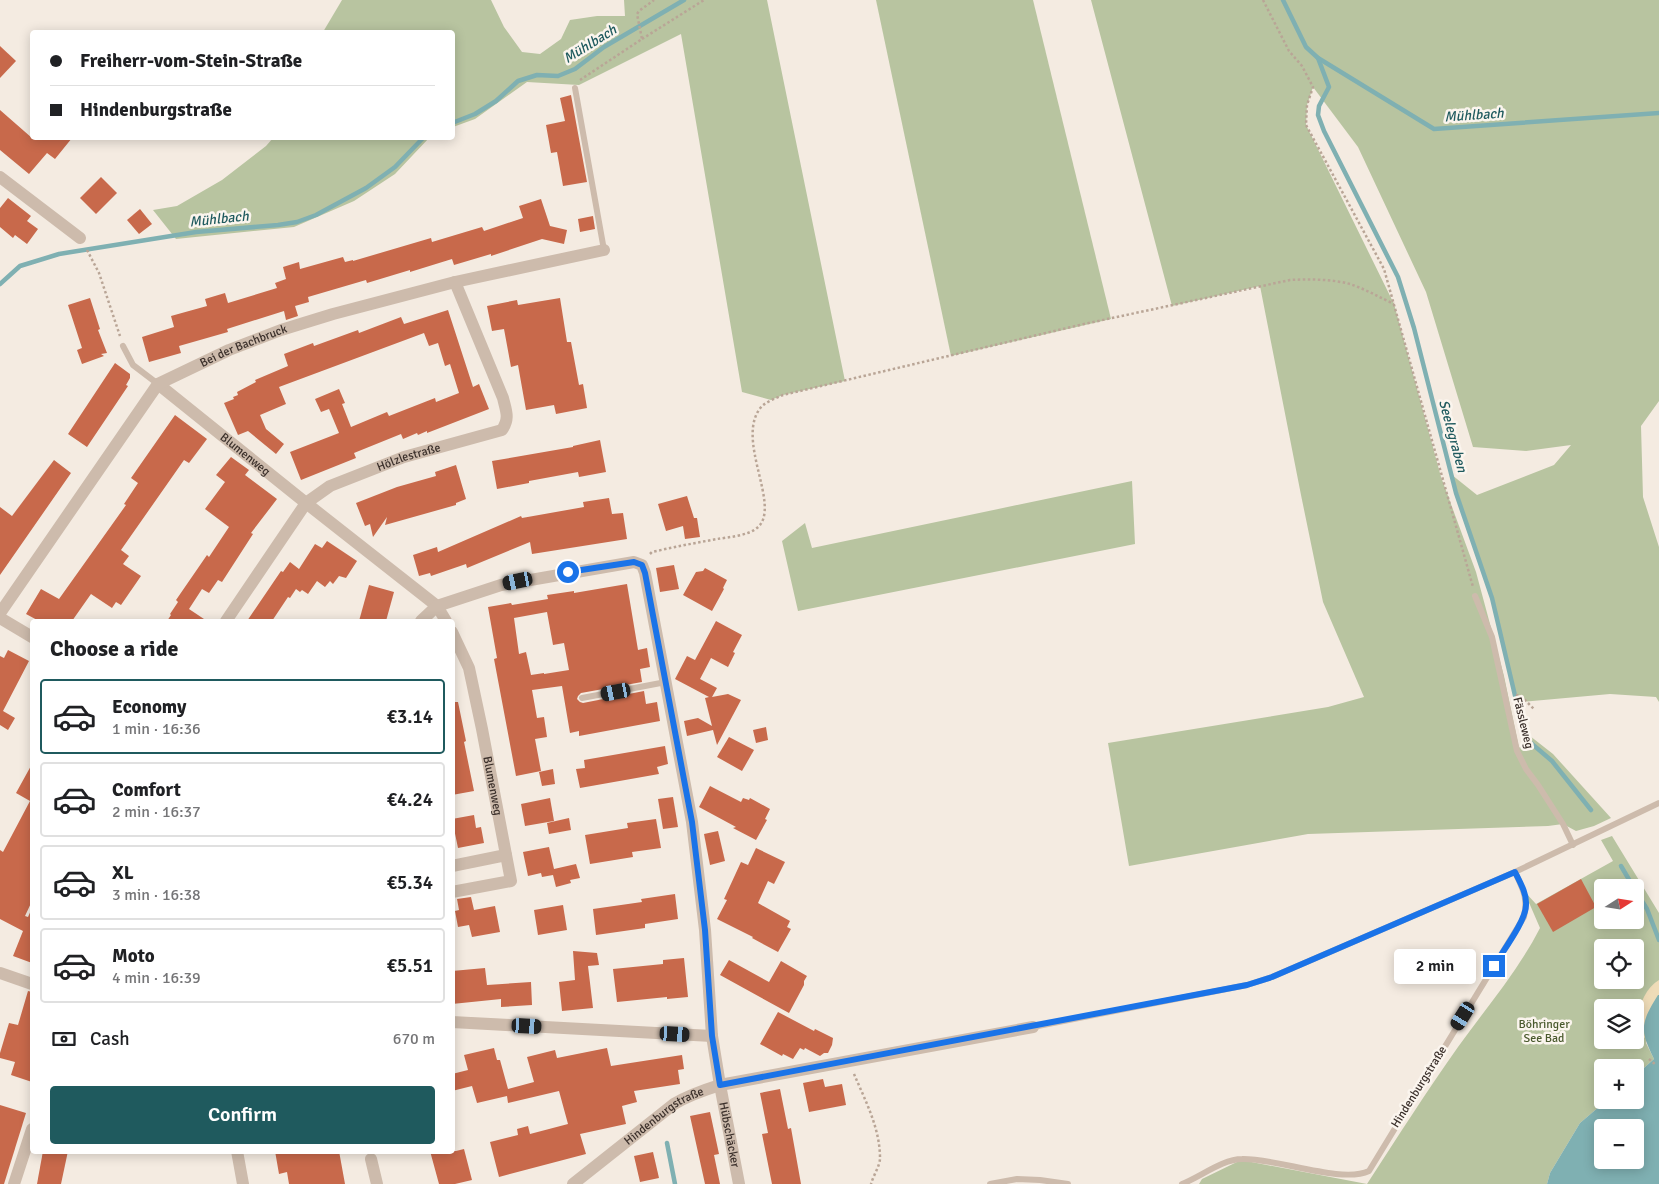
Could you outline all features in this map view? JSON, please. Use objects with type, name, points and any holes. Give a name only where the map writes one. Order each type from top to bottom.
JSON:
[{"type":"street","points":[[0,177],[80,238]]},
{"type":"street","name":"Bei der Bachbruck","points":[[0,613],[158,384],[229,350],[281,330],[333,314],[455,282],[604,250]]},
{"type":"street","name":"Hölzlestraße","points":[[227,619],[306,504],[330,486],[404,457],[502,430],[507,422],[502,398],[455,282]]},
{"type":"street","name":"Blumenweg","points":[[158,384],[306,504],[437,606],[445,619]]},
{"type":"street","points":[[423,619],[437,606],[500,584],[638,563]]},
{"type":"street","name":"Hübschäcker","points":[[638,563],[645,573],[692,822],[705,930],[712,1036],[739,1184]]},
{"type":"street","points":[[0,618],[30,636]]},
{"type":"street","name":"Blumenweg","points":[[455,638],[469,668],[511,881],[455,891]]},
{"type":"street","points":[[455,865],[506,855]]},
{"type":"street","points":[[0,973],[30,983]]},
{"type":"street","points":[[455,1022],[712,1036]]},
{"type":"street","name":"Hindenburgstraße","points":[[573,1184],[674,1104],[702,1090],[720,1085],[1033,1027]]},
{"type":"street","points":[[14,1184],[30,1135]]},
{"type":"street","points":[[238,1154],[243,1184]]},
{"type":"street","points":[[371,1159],[376,1184]]},
{"type":"lane","points":[[575,88],[604,250]]},
{"type":"lane","name":"Blumenweg","points":[[123,346],[133,365],[158,384]]},
{"type":"lane","name":"Fässleweg","points":[[1475,596],[1492,637],[1517,750],[1526,769],[1564,824],[1573,845]]},
{"type":"lane","points":[[582,698],[666,682]]},
{"type":"lane","points":[[1515,872],[1659,803]]},
{"type":"lane","name":"Hindenburgstraße","points":[[1033,1027],[1272,977],[1515,872],[1524,891],[1526,905],[1524,917],[1369,1171],[1361,1176],[1344,1177],[1321,1174],[1268,1161],[1240,1159],[1225,1163],[1182,1184]]},
{"type":"lane","points":[[990,1184],[1017,1179],[1068,1184]]},
{"type":"path","points":[[642,38],[637,14],[654,0]]},
{"type":"path","points":[[575,88],[578,81],[642,38],[704,0]]},
{"type":"path","points":[[1263,0],[1289,50],[1302,66],[1313,87],[1308,105],[1306,125],[1384,269],[1475,596]]},
{"type":"path","points":[[91,256],[99,273],[123,346]]},
{"type":"path","points":[[638,563],[652,552],[742,534],[757,528],[764,518],[765,504],[753,429],[756,417],[762,406],[783,395],[1084,324],[1290,280],[1307,279],[1349,284],[1394,304]]},
{"type":"path","points":[[1521,696],[1534,709]]},
{"type":"path","points":[[1649,1059],[1656,1065]]},
{"type":"path","points":[[848,1061],[865,1098],[876,1129],[880,1159],[870,1184]]},
{"type":"green space","points":[[342,0],[491,0],[504,27],[522,52],[540,54],[561,39],[570,20],[597,16],[625,16],[624,0],[767,0],[845,381],[783,395],[771,400],[742,392],[681,34],[579,85],[527,82],[475,119],[455,126],[455,30],[324,30]]},
{"type":"green space","points":[[876,0],[1033,0],[1111,319],[951,356]]},
{"type":"green space","points":[[1091,0],[1659,0],[1659,401],[1641,426],[1643,497],[1659,547],[1659,702],[1656,697],[1610,694],[1521,702],[1512,686],[1492,598],[1452,475],[1477,495],[1554,465],[1571,445],[1526,451],[1473,447],[1426,292],[1358,147],[1313,87],[1307,105],[1306,125],[1394,304],[1441,477],[1476,572],[1504,676],[1519,748],[1530,736],[1553,754],[1611,818],[1594,826],[1576,831],[1563,824],[1308,834],[1129,866],[1108,743],[1328,707],[1364,697],[1323,602],[1260,286],[1172,306]]},
{"type":"green space","points":[[271,140],[427,140],[395,174],[354,201],[294,227],[176,239],[153,210],[177,206],[222,180]]},
{"type":"green space","points":[[1132,481],[1135,544],[798,611],[782,541],[805,523],[812,548]]},
{"type":"green space","name":"Böhringer See Bad","points":[[1612,836],[1638,879],[1594,879],[1594,929],[1644,929],[1644,888],[1659,913],[1659,995],[1657,995],[1646,1043],[1654,1059],[1644,1068],[1644,1059],[1594,1059],[1594,1109],[1596,1109],[1580,1123],[1550,1173],[1547,1184],[1367,1184],[1446,1064],[1512,974],[1540,928],[1524,891],[1536,904],[1613,861],[1601,840]]},
{"type":"green space","points":[[1241,1160],[1367,1184],[1199,1184],[1202,1179]]},
{"type":"sand","points":[[1659,980],[1659,995],[1644,1026],[1643,999],[1653,984]]},
{"type":"water","points":[[1659,995],[1659,1184],[1547,1184],[1550,1173],[1580,1123],[1596,1109],[1644,1109],[1644,1068],[1654,1059],[1644,1034],[1645,1020]]},
{"type":"building","points":[[0,46],[16,61],[0,78]]},
{"type":"building","points":[[571,95],[587,182],[563,186],[557,152],[551,153],[546,125],[565,121],[560,98]]},
{"type":"building","points":[[0,110],[30,136],[30,140],[70,140],[55,159],[47,153],[29,174],[0,150]]},
{"type":"building","points":[[101,177],[117,193],[96,214],[80,198]]},
{"type":"building","points":[[8,198],[31,216],[27,221],[38,229],[27,244],[15,235],[13,238],[0,227],[0,208]]},
{"type":"building","points":[[541,199],[550,226],[567,230],[564,244],[542,239],[491,256],[491,254],[454,265],[452,259],[367,283],[366,280],[308,297],[309,302],[295,306],[298,316],[286,320],[284,311],[227,329],[228,332],[179,346],[181,353],[149,362],[142,337],[174,327],[171,316],[207,306],[205,299],[225,293],[228,303],[277,288],[275,283],[286,279],[283,267],[299,262],[300,269],[343,257],[345,262],[353,261],[431,238],[432,242],[482,227],[484,231],[523,218],[519,206]]},
{"type":"building","points":[[140,209],[152,224],[139,234],[127,220]]},
{"type":"building","points":[[593,216],[595,229],[580,232],[578,219]]},
{"type":"building","points":[[90,298],[100,329],[98,330],[107,353],[101,354],[104,356],[82,364],[77,350],[82,348],[68,305]]},
{"type":"building","points":[[560,298],[567,342],[571,342],[579,385],[583,384],[587,408],[556,414],[554,405],[526,410],[518,365],[511,367],[504,329],[492,331],[487,306],[517,300],[518,305]]},
{"type":"building","points":[[448,310],[473,387],[479,384],[489,409],[427,433],[427,431],[418,435],[417,433],[403,439],[401,434],[354,453],[356,458],[301,480],[290,452],[339,433],[329,409],[321,412],[315,399],[339,389],[345,403],[342,404],[351,427],[387,412],[389,416],[435,398],[436,402],[459,393],[450,364],[445,366],[438,343],[429,346],[424,333],[279,387],[286,404],[260,415],[266,429],[284,444],[276,454],[248,431],[238,435],[224,403],[234,399],[233,397],[238,395],[237,392],[256,382],[255,380],[288,366],[284,354],[313,343],[314,346],[358,330],[359,333],[401,317],[404,324]]},
{"type":"building","points":[[115,363],[130,374],[126,385],[128,386],[87,447],[68,434]]},
{"type":"building","points":[[175,415],[207,439],[189,463],[184,460],[121,550],[129,556],[123,564],[141,576],[121,605],[116,602],[112,608],[91,594],[73,619],[35,619],[26,614],[41,589],[59,599],[126,505],[124,504],[138,483],[131,478]]},
{"type":"building","points":[[600,440],[606,472],[579,477],[578,472],[497,489],[492,461],[573,447]]},
{"type":"building","points":[[231,457],[249,470],[245,475],[277,499],[251,533],[253,534],[222,582],[218,580],[209,593],[202,589],[189,609],[204,619],[168,619],[178,602],[176,600],[229,527],[205,509],[225,482],[216,475]]},
{"type":"building","points":[[54,460],[71,473],[0,575],[0,507],[12,516]]},
{"type":"building","points":[[456,465],[466,499],[456,503],[456,505],[385,525],[387,517],[373,537],[370,524],[365,526],[356,503],[397,487],[436,476],[435,472]]},
{"type":"building","points":[[687,496],[694,518],[697,518],[700,537],[685,539],[683,526],[666,531],[658,504]]},
{"type":"building","points":[[609,498],[612,514],[623,513],[627,539],[532,554],[530,542],[467,568],[466,564],[431,576],[430,573],[419,576],[413,555],[437,547],[438,552],[521,516],[522,518],[584,507],[583,502]]},
{"type":"building","points":[[327,541],[357,561],[346,578],[339,576],[333,584],[330,581],[325,587],[317,581],[308,594],[296,589],[290,598],[288,597],[273,619],[248,619],[281,571],[283,572],[290,562],[299,569],[315,544],[322,548]]},
{"type":"building","points":[[674,565],[679,589],[660,592],[656,568]]},
{"type":"building","points":[[705,568],[727,580],[712,611],[683,595],[696,572],[703,571]]},
{"type":"building","points":[[627,584],[638,650],[647,648],[650,667],[640,669],[642,682],[581,693],[577,699],[583,703],[644,691],[646,704],[657,702],[660,721],[579,736],[579,731],[570,733],[562,686],[532,690],[537,718],[544,717],[547,737],[535,739],[541,771],[516,776],[494,659],[497,658],[488,607],[548,599],[547,595],[574,591],[574,593]],"holes":[[[547,612],[553,645],[564,643],[569,670],[531,675],[526,652],[519,654],[514,618]]]},
{"type":"building","points":[[369,585],[394,592],[387,619],[360,619]]},
{"type":"building","points":[[716,621],[742,635],[728,667],[711,658],[700,679],[717,688],[712,697],[728,694],[741,700],[717,745],[713,730],[687,736],[684,721],[698,718],[712,726],[705,698],[709,697],[675,679],[687,656],[695,660]]},
{"type":"building","points":[[8,650],[29,661],[3,711],[15,718],[8,730],[0,725],[0,656],[4,658]]},
{"type":"building","points":[[455,702],[458,702],[474,791],[455,794]]},
{"type":"building","points":[[766,727],[768,740],[756,743],[753,730]]},
{"type":"building","points":[[729,737],[754,750],[742,771],[717,757]]},
{"type":"building","points":[[665,746],[668,764],[657,767],[659,774],[580,788],[576,769],[585,768],[584,760]]},
{"type":"building","points":[[30,768],[30,801],[16,793]]},
{"type":"building","points":[[553,769],[555,784],[542,786],[539,772]]},
{"type":"building","points":[[710,786],[741,802],[743,798],[749,800],[750,798],[770,809],[765,819],[767,820],[756,840],[699,807]]},
{"type":"building","points":[[673,797],[678,827],[663,829],[658,799]]},
{"type":"building","points":[[550,798],[554,821],[525,826],[521,804]]},
{"type":"building","points":[[30,801],[30,905],[25,916],[28,917],[30,912],[30,962],[13,956],[23,931],[0,919],[0,850],[3,852]]},
{"type":"building","points":[[474,815],[476,828],[481,827],[484,843],[458,848],[455,834],[455,818]]},
{"type":"building","points":[[569,818],[571,830],[549,834],[547,823]]},
{"type":"building","points":[[656,819],[661,848],[632,852],[633,857],[590,864],[585,835],[628,828],[627,823]]},
{"type":"building","points":[[718,831],[725,861],[710,865],[704,834]]},
{"type":"building","points":[[549,847],[554,869],[576,864],[580,878],[570,880],[571,883],[556,887],[553,875],[542,877],[541,873],[528,876],[523,852]]},
{"type":"building","points":[[756,848],[785,862],[774,884],[768,881],[758,903],[790,921],[787,927],[791,929],[778,952],[717,919],[727,900],[724,899],[741,862],[748,865]]},
{"type":"building","points":[[1581,879],[1594,903],[1594,908],[1553,932],[1537,904]]},
{"type":"building","points":[[675,894],[678,919],[645,924],[645,928],[596,935],[593,909],[642,902],[641,899]]},
{"type":"building","points":[[471,897],[474,910],[495,906],[500,932],[472,937],[469,925],[458,927],[455,911],[459,910],[457,899]]},
{"type":"building","points":[[563,905],[567,930],[538,935],[534,910]]},
{"type":"building","points":[[573,951],[597,953],[599,965],[588,966],[593,1008],[562,1011],[559,982],[575,980]]},
{"type":"building","points":[[684,958],[688,997],[617,1002],[613,969],[663,964],[663,960]]},
{"type":"building","points":[[729,960],[769,982],[781,961],[807,976],[789,1013],[720,975]]},
{"type":"building","points":[[485,968],[487,985],[531,982],[532,1005],[501,1007],[501,999],[455,1004],[455,971]]},
{"type":"building","points":[[28,991],[30,992],[30,1081],[11,1075],[15,1062],[0,1058],[9,1023],[18,1025]]},
{"type":"building","points":[[778,1012],[814,1031],[815,1029],[833,1038],[828,1053],[820,1056],[805,1048],[804,1050],[800,1048],[793,1059],[783,1054],[782,1056],[760,1044]]},
{"type":"building","points":[[494,1048],[497,1060],[500,1060],[508,1089],[534,1082],[527,1057],[555,1050],[557,1058],[607,1048],[611,1066],[682,1055],[684,1069],[678,1070],[680,1084],[634,1091],[637,1102],[622,1106],[626,1124],[580,1134],[586,1154],[499,1177],[490,1142],[518,1135],[517,1129],[528,1126],[530,1134],[568,1124],[559,1091],[508,1103],[507,1096],[477,1103],[472,1086],[455,1090],[455,1073],[468,1070],[464,1055]]},
{"type":"building","points":[[823,1079],[825,1087],[842,1084],[846,1105],[809,1112],[803,1083]]},
{"type":"building","points":[[780,1089],[788,1129],[791,1128],[801,1184],[772,1184],[762,1134],[768,1133],[760,1093]]},
{"type":"building","points":[[0,1105],[26,1113],[4,1184],[0,1184]]},
{"type":"building","points":[[710,1112],[719,1154],[714,1155],[720,1184],[705,1184],[690,1116]]},
{"type":"building","points":[[464,1149],[472,1180],[455,1184],[439,1184],[431,1154],[455,1154],[456,1151]]},
{"type":"building","points":[[653,1152],[659,1178],[640,1182],[634,1156]]},
{"type":"building","points":[[42,1154],[67,1154],[61,1184],[37,1184]]},
{"type":"building","points":[[276,1154],[340,1154],[345,1184],[289,1184],[287,1172],[279,1174]]},
{"type":"waterway","name":"Mühlbach","points":[[455,122],[475,114],[496,101],[518,81],[537,75],[558,76],[575,69],[604,47],[684,0]]},
{"type":"waterway","name":"Mühlbach","points":[[1283,0],[1306,47],[1318,58],[1434,129],[1659,113]]},
{"type":"waterway","name":"Seelegraben","points":[[1318,58],[1329,87],[1319,106],[1318,115],[1324,131],[1398,277],[1414,328],[1456,493],[1492,598],[1525,738],[1552,761],[1591,810]]},
{"type":"waterway","name":"Mühlbach","points":[[0,284],[20,266],[59,254],[196,232],[297,222],[316,215],[366,188],[395,167],[421,140]]},
{"type":"waterway","name":"Seelegraben","points":[[1621,866],[1629,879]]},
{"type":"waterway","name":"Seelegraben","points":[[1644,904],[1659,940]]},
{"type":"waterway","points":[[667,1143],[675,1184]]},
{"type":"route","points":[[568,572],[634,562],[642,565],[645,573],[692,822],[705,930],[712,1036],[720,1085],[1247,985],[1272,977],[1515,872],[1524,891],[1526,905],[1524,917],[1494,966]]}]
